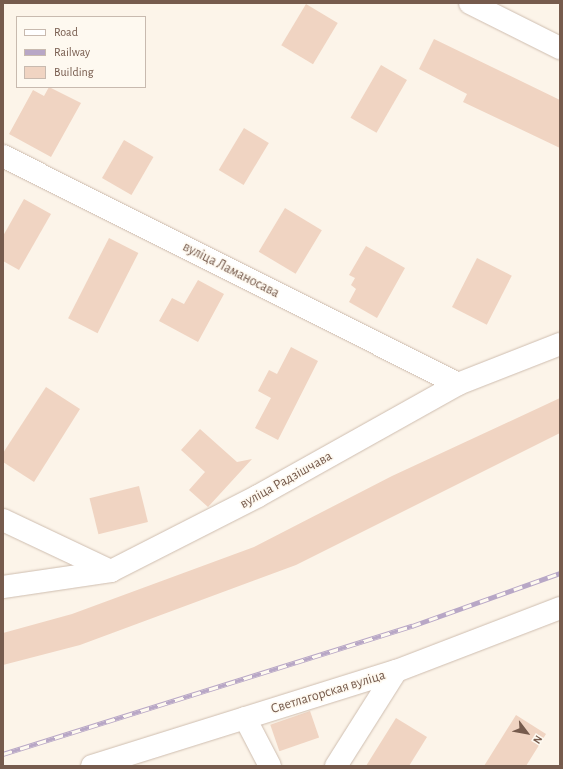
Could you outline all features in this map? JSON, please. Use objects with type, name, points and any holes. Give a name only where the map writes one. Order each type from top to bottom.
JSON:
[{"type":"street","points":[[470,3],[560,48]]},
{"type":"street","name":"вуліца Ламаносава","points":[[3,156],[458,384]]},
{"type":"street","name":"вуліца Радзішчава","points":[[3,587],[111,571],[258,496],[458,384],[560,344]]},
{"type":"street","points":[[3,520],[111,571]]},
{"type":"street","name":"Светлагорская вуліца","points":[[92,766],[396,671],[560,608]]},
{"type":"street","points":[[336,766],[396,671]]},
{"type":"street","points":[[244,718],[270,766]]},
{"type":"building","points":[[306,4],[338,23],[313,64],[281,45]]},
{"type":"building","points":[[434,39],[560,100],[560,148],[463,102],[467,94],[419,69]]},
{"type":"building","points":[[381,65],[407,80],[376,133],[350,118]]},
{"type":"building","points":[[48,88],[51,88],[81,103],[51,157],[9,134],[33,90],[44,96]]},
{"type":"building","points":[[244,128],[269,143],[244,185],[219,170]]},
{"type":"building","points":[[124,140],[153,157],[131,195],[102,178]]},
{"type":"building","points":[[24,199],[51,214],[19,270],[3,261],[3,236]]},
{"type":"building","points":[[285,208],[322,230],[296,274],[259,252]]},
{"type":"building","points":[[109,238],[138,253],[98,333],[68,318]]},
{"type":"building","points":[[366,246],[405,268],[377,318],[349,302],[356,289],[351,285],[355,278],[349,275]]},
{"type":"building","points":[[477,258],[512,276],[487,325],[452,307]]},
{"type":"building","points":[[198,280],[224,294],[198,342],[159,321],[172,298],[184,304]]},
{"type":"building","points":[[291,347],[318,361],[278,440],[255,428],[271,398],[258,391],[269,370],[277,374]]},
{"type":"building","points":[[46,387],[80,409],[34,482],[3,462],[3,453]]},
{"type":"building","points":[[560,398],[560,433],[296,565],[80,645],[3,665],[3,633],[72,614],[254,547],[392,476]]},
{"type":"building","points":[[200,429],[237,462],[252,459],[208,507],[189,490],[205,472],[181,450]]},
{"type":"building","points":[[139,486],[148,522],[98,534],[90,498]]},
{"type":"building","points":[[310,711],[319,737],[279,751],[270,725]]},
{"type":"building","points":[[516,715],[546,734],[526,766],[484,766]]},
{"type":"building","points":[[396,718],[427,737],[409,766],[366,766]]},
{"type":"railway","points":[[3,754],[412,626],[560,573]]}]
